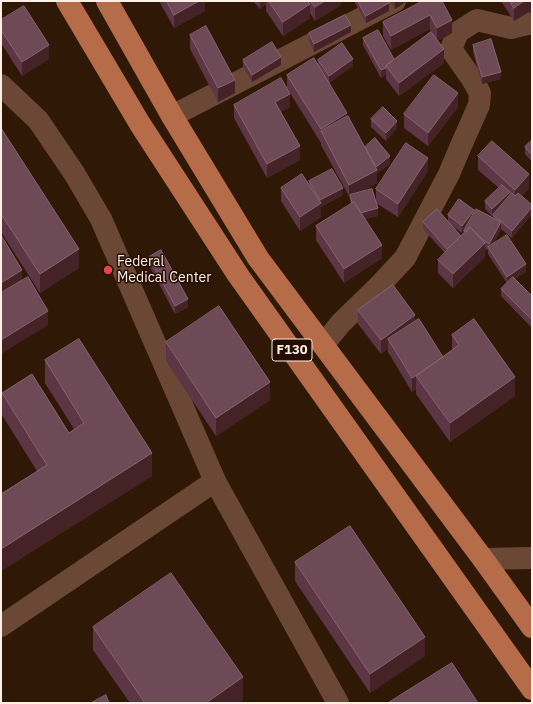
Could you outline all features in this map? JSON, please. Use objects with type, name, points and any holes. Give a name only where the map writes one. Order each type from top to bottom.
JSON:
[{"type":"main road","name":"F130","points":[[67,1],[140,124],[238,275],[532,688]]},
{"type":"main road","name":"F130","points":[[107,1],[172,116],[258,258],[532,627]]},
{"type":"street","points":[[172,116],[395,1]]},
{"type":"street","points":[[323,345],[341,323],[405,258],[449,174],[479,104],[480,93],[451,49],[458,32],[477,20],[511,28],[532,23]]},
{"type":"street","points":[[1,85],[38,120],[74,173],[101,219],[215,481],[338,703]]},
{"type":"street","points":[[1,626],[215,481]]},
{"type":"street","points":[[483,559],[532,558]]},
{"type":"building","points":[[167,1],[199,1],[174,15]]},
{"type":"building","points":[[269,1],[307,1],[310,4],[283,22]]},
{"type":"building","points":[[311,1],[325,1],[315,7]]},
{"type":"building","points":[[358,1],[388,1],[389,3],[366,16]]},
{"type":"building","points":[[423,1],[442,1],[452,20],[437,28],[430,15],[391,36],[383,22]]},
{"type":"building","points":[[510,1],[524,1],[514,8]]},
{"type":"building","points":[[24,6],[49,45],[22,62],[1,30],[1,20]]},
{"type":"building","points":[[345,15],[351,25],[314,44],[309,33]]},
{"type":"building","points":[[206,26],[235,80],[218,88],[190,35]]},
{"type":"building","points":[[378,30],[394,59],[386,66],[386,68],[381,70],[363,38]]},
{"type":"building","points":[[431,32],[444,49],[399,83],[386,66]]},
{"type":"building","points":[[491,39],[501,72],[482,77],[473,45]]},
{"type":"building","points":[[272,42],[281,57],[252,75],[243,60]]},
{"type":"building","points":[[342,43],[353,59],[329,76],[318,60]]},
{"type":"building","points":[[314,58],[347,113],[321,129],[287,75]]},
{"type":"building","points":[[434,75],[458,93],[428,133],[404,114]]},
{"type":"building","points":[[281,78],[290,94],[275,102],[300,146],[267,164],[234,105]]},
{"type":"building","points":[[383,107],[397,121],[386,133],[371,119]]},
{"type":"building","points":[[348,116],[377,170],[349,185],[321,131]]},
{"type":"building","points":[[1,128],[79,249],[40,274],[1,214]]},
{"type":"building","points":[[375,138],[390,156],[376,167],[365,147]]},
{"type":"building","points":[[532,140],[532,155],[525,147]]},
{"type":"building","points":[[492,141],[529,174],[515,190],[478,156]]},
{"type":"building","points":[[406,143],[428,158],[398,204],[376,189]]},
{"type":"building","points":[[332,169],[343,188],[320,200],[309,181]]},
{"type":"building","points":[[302,174],[321,203],[300,217],[281,188]]},
{"type":"building","points":[[502,185],[510,192],[492,209],[485,201]]},
{"type":"building","points":[[372,189],[378,208],[361,213],[354,202],[352,203],[350,195]]},
{"type":"building","points":[[512,193],[515,196],[518,193],[532,205],[532,207],[512,231],[493,215]]},
{"type":"building","points":[[459,199],[474,210],[462,226],[448,215]]},
{"type":"building","points":[[354,202],[382,245],[344,269],[316,226]]},
{"type":"building","points":[[437,209],[461,236],[447,249],[423,222]]},
{"type":"building","points":[[476,209],[501,222],[489,244],[470,227],[466,232],[464,231]]},
{"type":"building","points":[[470,227],[485,243],[453,274],[438,260]]},
{"type":"building","points":[[1,235],[22,270],[1,283]]},
{"type":"building","points":[[507,235],[526,264],[507,277],[488,247]]},
{"type":"building","points":[[161,250],[188,299],[175,306],[149,257]]},
{"type":"building","points":[[28,277],[48,311],[1,340],[1,293]]},
{"type":"building","points":[[513,277],[532,296],[532,320],[501,289]]},
{"type":"building","points":[[393,285],[415,315],[381,340],[358,310]]},
{"type":"building","points":[[219,306],[270,382],[216,418],[166,342]]},
{"type":"building","points":[[419,319],[443,357],[412,378],[388,339]]},
{"type":"building","points":[[474,319],[515,377],[450,423],[416,376],[459,345],[452,335]]},
{"type":"building","points":[[79,339],[152,453],[1,549],[1,494],[47,465],[2,393],[32,374],[69,433],[84,423],[45,360]]},
{"type":"building","points":[[350,526],[425,637],[370,674],[295,562]]},
{"type":"building","points":[[171,573],[243,677],[206,703],[145,703],[93,627]]},
{"type":"building","points":[[452,663],[478,703],[388,703]]},
{"type":"building","points":[[106,695],[109,703],[91,703]]},
{"type":"place","name":"Federal Medical Center","points":[[108,270]]}]
